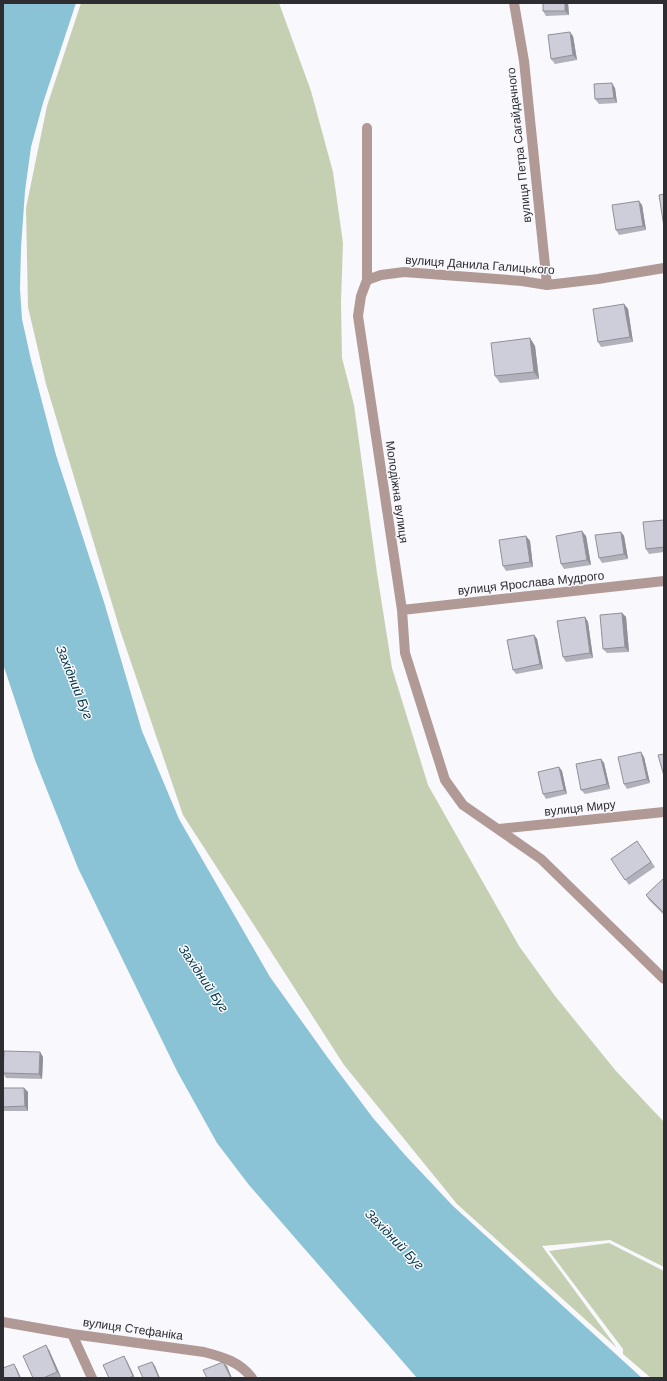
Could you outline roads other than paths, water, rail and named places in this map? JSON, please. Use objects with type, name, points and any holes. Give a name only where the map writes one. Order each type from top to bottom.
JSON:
[{"type":"street","name":"вулиця Петра Сагайдачного","points":[[514,3],[524,61],[547,285]]},
{"type":"street","name":"Молодіжна вулиця","points":[[367,128],[367,280],[361,296],[358,316],[402,610],[405,653],[446,780],[463,805],[541,859],[664,979]]},
{"type":"street","name":"вулиця Данила Галицького","points":[[367,280],[381,275],[404,272],[522,281],[547,285],[598,279],[664,268]]},
{"type":"street","name":"вулиця Ярослава Мудрого","points":[[402,610],[664,581]]},
{"type":"street","name":"вулиця Миру","points":[[499,829],[664,812]]},
{"type":"street","name":"вулиця Стефаніка","points":[[3,1322],[72,1334],[204,1352],[224,1358],[241,1366],[252,1378]]},
{"type":"street","points":[[72,1334],[92,1378]]},
{"type":"water","name":"Західний Буг","points":[[3,3],[76,3],[43,103],[31,147],[25,191],[21,248],[20,289],[22,319],[31,360],[56,455],[104,602],[142,731],[179,819],[270,977],[373,1118],[405,1155],[453,1206],[642,1378],[417,1378],[249,1185],[217,1143],[177,1071],[78,868],[35,760],[3,664]]}]
